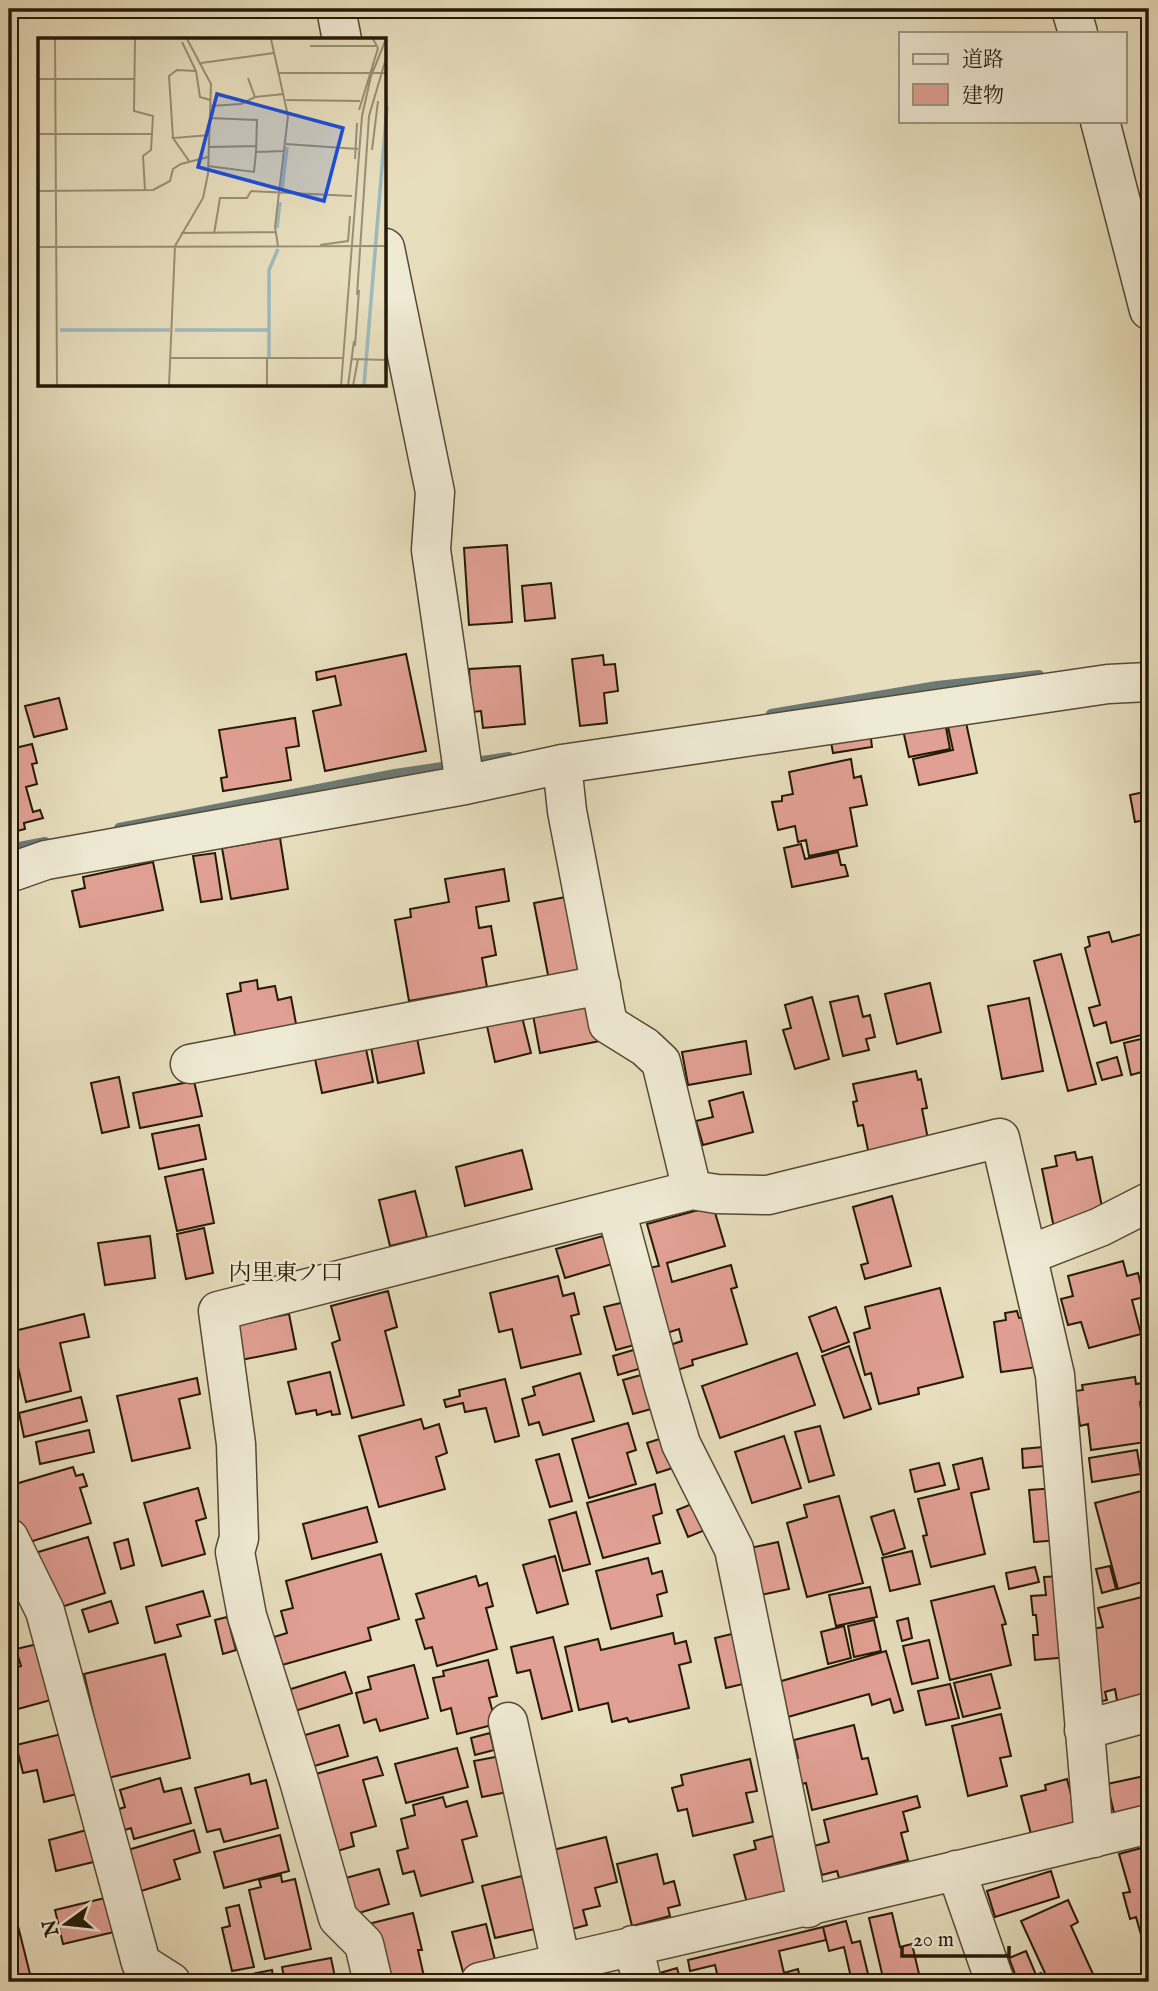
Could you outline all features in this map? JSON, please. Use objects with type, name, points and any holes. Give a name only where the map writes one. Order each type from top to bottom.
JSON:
[{"type":"street","points":[[336,9],[342,38]]},
{"type":"street","points":[[1071,9],[1078,32]]},
{"type":"street","points":[[1100,122],[1149,310]]},
{"type":"street","points":[[387,258],[435,492],[431,550],[465,785]]},
{"type":"street","points":[[9,873],[46,860],[465,785],[562,764],[1108,684],[1149,682]]},
{"type":"street","points":[[562,764],[566,811],[608,1024],[645,1046],[661,1062],[692,1190]]},
{"type":"street","points":[[190,1064],[601,985]]},
{"type":"street","points":[[373,1982],[364,1944],[338,1918],[299,1781],[247,1616],[235,1552],[239,1538],[236,1444],[218,1311],[692,1190],[717,1194],[768,1195],[1000,1138],[1055,1375],[1094,1838]]},
{"type":"street","points":[[1028,1255],[1100,1227],[1149,1202]]},
{"type":"street","points":[[616,1210],[681,1444],[734,1549],[808,1908]]},
{"type":"street","points":[[9,1538],[45,1611],[141,1963],[172,1982]]},
{"type":"street","points":[[1084,1730],[1149,1712]]},
{"type":"street","points":[[508,1722],[561,1963]]},
{"type":"street","points":[[480,1982],[633,1945],[808,1908],[1149,1825]]},
{"type":"street","points":[[956,1870],[995,1982]]},
{"type":"street","points":[[633,1945],[642,1982]]},
{"type":"building","points":[[507,545],[512,622],[469,625],[464,548]]},
{"type":"building","points":[[551,583],[555,618],[525,621],[522,586]]},
{"type":"building","points":[[406,654],[426,751],[325,771],[313,711],[341,705],[335,676],[317,680],[316,672]]},
{"type":"building","points":[[603,655],[604,665],[615,664],[618,691],[604,693],[607,723],[580,726],[572,659]]},
{"type":"building","points":[[520,666],[525,724],[483,728],[481,711],[472,712],[469,669]]},
{"type":"building","points":[[59,698],[67,729],[34,737],[25,706]]},
{"type":"building","points":[[295,718],[299,746],[286,748],[291,780],[223,791],[221,778],[227,777],[219,730]]},
{"type":"building","points":[[965,718],[977,773],[919,785],[913,759],[953,750],[947,722]]},
{"type":"building","points":[[945,722],[950,749],[909,757],[903,730]]},
{"type":"building","points":[[870,731],[872,747],[833,753],[830,736]]},
{"type":"building","points":[[13,739],[15,748],[32,744],[37,763],[32,764],[37,784],[26,787],[33,812],[40,810],[43,818],[24,823],[25,829],[17,831],[16,825],[9,827],[9,740]]},
{"type":"building","points":[[851,759],[854,778],[861,776],[867,805],[850,808],[857,846],[809,856],[806,840],[798,842],[795,826],[778,830],[772,802],[782,801],[782,796],[793,794],[789,772]]},
{"type":"building","points":[[1149,791],[1149,819],[1135,822],[1130,795]]},
{"type":"building","points":[[280,838],[288,889],[231,899],[222,848]]},
{"type":"building","points":[[801,844],[805,859],[838,852],[841,865],[845,865],[848,876],[792,887],[784,848]]},
{"type":"building","points":[[215,853],[222,899],[201,902],[193,856]]},
{"type":"building","points":[[153,862],[163,910],[80,927],[72,891],[85,888],[83,877]]},
{"type":"building","points":[[504,869],[509,901],[476,907],[479,928],[491,926],[496,955],[482,958],[487,987],[409,1001],[395,920],[411,917],[410,909],[449,902],[445,879]]},
{"type":"building","points":[[571,896],[585,973],[549,980],[534,903]]},
{"type":"building","points":[[1109,932],[1112,942],[1149,932],[1149,1033],[1111,1043],[1106,1022],[1094,1026],[1089,1008],[1100,1005],[1085,948],[1090,946],[1088,937]]},
{"type":"building","points":[[1061,954],[1096,1084],[1068,1091],[1034,961]]},
{"type":"building","points":[[257,980],[258,989],[275,986],[278,1000],[291,997],[297,1029],[236,1040],[227,994],[241,991],[240,983]]},
{"type":"building","points":[[930,983],[941,1032],[897,1044],[885,994]]},
{"type":"building","points":[[858,996],[863,1017],[870,1015],[875,1037],[866,1039],[869,1050],[843,1056],[830,1002]]},
{"type":"building","points":[[812,997],[829,1059],[795,1069],[783,1030],[791,1028],[785,1005]]},
{"type":"building","points":[[1029,998],[1043,1071],[1002,1079],[988,1006]]},
{"type":"building","points":[[593,1003],[600,1041],[540,1053],[533,1015]]},
{"type":"building","points":[[522,1017],[531,1053],[495,1062],[487,1026]]},
{"type":"building","points":[[1149,1037],[1149,1070],[1131,1075],[1124,1043]]},
{"type":"building","points":[[417,1038],[424,1073],[378,1083],[371,1047]]},
{"type":"building","points":[[746,1041],[751,1074],[688,1085],[682,1052]]},
{"type":"building","points":[[366,1049],[373,1082],[322,1093],[315,1059]]},
{"type":"building","points":[[1117,1057],[1122,1075],[1102,1080],[1097,1063]]},
{"type":"building","points":[[916,1071],[918,1080],[921,1079],[927,1108],[922,1109],[930,1149],[869,1155],[863,1125],[858,1126],[853,1102],[857,1101],[853,1084]]},
{"type":"building","points":[[119,1077],[129,1127],[102,1133],[91,1083]]},
{"type":"building","points":[[194,1081],[202,1116],[140,1128],[133,1093]]},
{"type":"building","points":[[743,1092],[753,1132],[703,1145],[696,1121],[713,1117],[709,1101]]},
{"type":"building","points":[[199,1125],[206,1159],[159,1169],[152,1134]]},
{"type":"building","points":[[522,1150],[532,1189],[465,1206],[456,1167]]},
{"type":"building","points":[[1075,1152],[1077,1160],[1092,1157],[1104,1217],[1054,1228],[1042,1169],[1057,1166],[1055,1156]]},
{"type":"building","points":[[203,1169],[214,1223],[177,1231],[165,1177]]},
{"type":"building","points":[[415,1191],[427,1237],[390,1246],[379,1200]]},
{"type":"building","points":[[892,1196],[911,1266],[865,1279],[861,1265],[868,1263],[853,1207]]},
{"type":"building","points":[[713,1206],[725,1246],[667,1263],[672,1282],[731,1265],[737,1287],[731,1289],[747,1344],[692,1360],[693,1365],[677,1370],[670,1345],[682,1341],[679,1329],[667,1333],[648,1268],[659,1266],[647,1224]]},
{"type":"building","points":[[204,1228],[213,1273],[186,1279],[177,1234]]},
{"type":"building","points":[[150,1236],[155,1278],[105,1285],[98,1243]]},
{"type":"building","points":[[603,1236],[612,1264],[565,1278],[556,1249]]},
{"type":"building","points":[[1123,1261],[1127,1276],[1138,1273],[1144,1297],[1132,1300],[1141,1334],[1089,1348],[1081,1322],[1068,1325],[1061,1299],[1073,1296],[1068,1276]]},
{"type":"building","points":[[558,1276],[563,1296],[574,1293],[579,1314],[571,1316],[581,1354],[521,1368],[512,1329],[499,1332],[490,1293]]},
{"type":"building","points":[[940,1288],[963,1377],[918,1388],[919,1394],[879,1404],[871,1373],[865,1375],[854,1333],[870,1328],[865,1307]]},
{"type":"building","points":[[388,1291],[397,1327],[385,1331],[404,1405],[352,1418],[332,1343],[340,1340],[331,1306]]},
{"type":"building","points":[[633,1300],[645,1342],[616,1350],[604,1307]]},
{"type":"building","points":[[836,1307],[849,1342],[822,1352],[809,1317]]},
{"type":"building","points":[[1017,1311],[1019,1318],[1029,1317],[1037,1367],[1001,1372],[994,1322],[1006,1320],[1005,1313]]},
{"type":"building","points":[[84,1314],[89,1337],[60,1343],[71,1391],[26,1402],[10,1332]]},
{"type":"building","points":[[289,1314],[296,1349],[241,1360],[234,1325]]},
{"type":"building","points":[[647,1346],[652,1365],[618,1375],[613,1356]]},
{"type":"building","points":[[849,1346],[871,1409],[844,1418],[822,1356]]},
{"type":"building","points":[[797,1353],[815,1405],[720,1438],[702,1386]]},
{"type":"building","points":[[330,1372],[340,1414],[332,1415],[331,1411],[317,1415],[316,1410],[296,1414],[288,1382]]},
{"type":"building","points":[[652,1372],[662,1406],[633,1414],[623,1380]]},
{"type":"building","points":[[580,1373],[594,1421],[543,1435],[539,1422],[529,1425],[522,1399],[535,1395],[533,1387]]},
{"type":"building","points":[[1135,1377],[1136,1384],[1143,1383],[1145,1401],[1140,1402],[1146,1442],[1091,1450],[1088,1424],[1080,1426],[1075,1391],[1083,1390],[1082,1385]]},
{"type":"building","points":[[197,1378],[200,1394],[179,1399],[190,1448],[132,1461],[117,1396]]},
{"type":"building","points":[[505,1379],[519,1436],[495,1442],[486,1408],[465,1412],[463,1403],[446,1407],[444,1400],[460,1396],[459,1390]]},
{"type":"building","points":[[81,1397],[87,1421],[24,1437],[19,1413]]},
{"type":"building","points":[[421,1419],[424,1429],[439,1424],[447,1453],[436,1457],[445,1489],[379,1507],[359,1436]]},
{"type":"building","points":[[628,1423],[636,1450],[627,1453],[636,1484],[589,1498],[572,1439]]},
{"type":"building","points":[[820,1426],[834,1475],[809,1482],[795,1432]]},
{"type":"building","points":[[89,1430],[94,1452],[40,1464],[36,1442]]},
{"type":"building","points":[[669,1436],[679,1466],[657,1473],[647,1443]]},
{"type":"building","points":[[784,1436],[801,1488],[752,1503],[735,1452]]},
{"type":"building","points":[[1054,1446],[1055,1465],[1023,1468],[1022,1449]]},
{"type":"building","points":[[1137,1450],[1141,1474],[1092,1482],[1089,1458]]},
{"type":"building","points":[[559,1454],[572,1501],[550,1507],[536,1460]]},
{"type":"building","points":[[982,1458],[989,1489],[971,1493],[985,1554],[931,1567],[918,1499],[959,1489],[953,1465]]},
{"type":"building","points":[[939,1463],[945,1485],[915,1492],[910,1470]]},
{"type":"building","points":[[73,1467],[76,1476],[83,1474],[87,1486],[80,1488],[91,1523],[23,1544],[9,1499],[9,1492],[14,1490],[12,1485]]},
{"type":"building","points":[[655,1484],[662,1513],[653,1516],[660,1543],[603,1558],[587,1503]]},
{"type":"building","points":[[198,1488],[206,1518],[196,1521],[205,1554],[162,1566],[144,1503]]},
{"type":"building","points":[[1057,1488],[1061,1540],[1034,1542],[1029,1490]]},
{"type":"building","points":[[1149,1489],[1149,1580],[1118,1589],[1095,1503]]},
{"type":"building","points":[[839,1496],[863,1583],[807,1597],[787,1523],[807,1517],[804,1505]]},
{"type":"building","points":[[699,1501],[710,1528],[688,1537],[677,1510]]},
{"type":"building","points":[[367,1507],[377,1542],[312,1559],[303,1524]]},
{"type":"building","points":[[894,1510],[905,1548],[883,1555],[871,1517]]},
{"type":"building","points":[[576,1512],[590,1564],[563,1571],[549,1520]]},
{"type":"building","points":[[88,1537],[105,1593],[52,1610],[35,1553]]},
{"type":"building","points":[[128,1539],[134,1565],[121,1569],[114,1543]]},
{"type":"building","points":[[778,1542],[789,1589],[761,1595],[750,1548]]},
{"type":"building","points":[[912,1551],[920,1584],[890,1591],[882,1558]]},
{"type":"building","points":[[381,1554],[399,1619],[368,1628],[371,1640],[282,1665],[274,1637],[287,1633],[281,1611],[293,1608],[286,1581]]},
{"type":"building","points":[[555,1556],[568,1604],[537,1613],[523,1565]]},
{"type":"building","points":[[648,1558],[652,1574],[662,1571],[667,1592],[657,1595],[662,1616],[611,1629],[596,1571]]},
{"type":"building","points":[[1110,1566],[1116,1589],[1102,1593],[1096,1569]]},
{"type":"building","points":[[1035,1567],[1039,1582],[1009,1589],[1006,1573]]},
{"type":"building","points":[[476,1576],[479,1586],[487,1583],[493,1606],[486,1608],[497,1649],[437,1666],[432,1647],[425,1649],[416,1620],[424,1618],[416,1594]]},
{"type":"building","points":[[1062,1576],[1069,1657],[1035,1660],[1033,1635],[1038,1635],[1031,1596],[1046,1595],[1044,1577]]},
{"type":"building","points":[[994,1586],[1006,1624],[1002,1625],[1011,1665],[950,1680],[931,1601]]},
{"type":"building","points":[[870,1587],[877,1617],[836,1626],[829,1595]]},
{"type":"building","points":[[203,1591],[210,1616],[177,1625],[181,1636],[155,1643],[146,1607]]},
{"type":"building","points":[[1146,1596],[1149,1607],[1149,1699],[1118,1706],[1115,1689],[1105,1692],[1107,1700],[1097,1702],[1093,1629],[1103,1627],[1098,1608]]},
{"type":"building","points":[[111,1601],[118,1623],[89,1632],[82,1610]]},
{"type":"building","points":[[227,1617],[236,1650],[223,1654],[215,1620]]},
{"type":"building","points":[[908,1618],[912,1638],[902,1641],[897,1621]]},
{"type":"building","points":[[874,1620],[881,1651],[854,1657],[848,1626]]},
{"type":"building","points":[[844,1626],[851,1658],[828,1664],[821,1632]]},
{"type":"building","points":[[673,1633],[675,1644],[686,1641],[691,1662],[679,1665],[689,1708],[629,1722],[627,1718],[612,1722],[608,1703],[579,1710],[565,1647],[598,1639],[601,1650]]},
{"type":"building","points":[[736,1633],[747,1683],[726,1688],[715,1638]]},
{"type":"building","points":[[553,1637],[572,1711],[542,1719],[530,1670],[517,1673],[511,1647]]},
{"type":"building","points":[[929,1640],[938,1678],[912,1684],[903,1646]]},
{"type":"building","points":[[42,1643],[58,1698],[18,1709],[9,1670],[21,1666],[16,1649]]},
{"type":"building","points":[[886,1651],[903,1710],[894,1713],[890,1699],[872,1705],[869,1694],[788,1717],[778,1682]]},
{"type":"building","points":[[165,1654],[190,1758],[108,1778],[84,1674]]},
{"type":"building","points":[[488,1660],[497,1696],[489,1698],[496,1724],[457,1734],[451,1708],[441,1711],[433,1678],[444,1676],[443,1671]]},
{"type":"building","points":[[414,1665],[428,1718],[380,1731],[376,1719],[364,1723],[356,1693],[371,1689],[368,1677]]},
{"type":"building","points":[[345,1672],[352,1693],[295,1711],[288,1690]]},
{"type":"building","points":[[991,1674],[1000,1708],[963,1717],[954,1683]]},
{"type":"building","points":[[950,1684],[959,1718],[926,1725],[918,1691]]},
{"type":"building","points":[[1001,1714],[1011,1756],[1000,1758],[1007,1786],[968,1796],[952,1726]]},
{"type":"building","points":[[339,1725],[348,1756],[311,1767],[302,1736]]},
{"type":"building","points":[[854,1725],[862,1759],[868,1758],[877,1794],[812,1810],[806,1783],[797,1785],[791,1760],[798,1758],[794,1740]]},
{"type":"building","points":[[66,1733],[81,1793],[44,1802],[37,1770],[23,1773],[16,1745]]},
{"type":"building","points":[[490,1733],[494,1750],[475,1755],[471,1738]]},
{"type":"building","points":[[457,1748],[468,1787],[406,1803],[395,1764]]},
{"type":"building","points":[[506,1755],[513,1791],[482,1797],[474,1761]]},
{"type":"building","points":[[377,1757],[383,1775],[363,1780],[376,1826],[351,1833],[354,1846],[334,1852],[312,1775]]},
{"type":"building","points":[[750,1759],[757,1791],[746,1793],[753,1822],[693,1836],[687,1809],[678,1811],[672,1788],[683,1785],[681,1775]]},
{"type":"building","points":[[249,1774],[251,1784],[266,1780],[278,1828],[224,1842],[220,1829],[207,1832],[195,1788]]},
{"type":"building","points":[[1149,1775],[1149,1810],[1115,1817],[1107,1784]]},
{"type":"building","points":[[160,1778],[164,1792],[181,1788],[191,1823],[134,1839],[131,1828],[122,1831],[116,1810],[125,1807],[120,1790]]},
{"type":"building","points":[[1067,1779],[1078,1821],[1031,1834],[1021,1796],[1046,1790],[1045,1785]]},
{"type":"building","points":[[917,1796],[920,1807],[903,1812],[908,1831],[901,1833],[908,1860],[839,1878],[837,1871],[822,1875],[814,1846],[829,1842],[824,1820]]},
{"type":"building","points":[[443,1797],[446,1807],[467,1801],[477,1836],[462,1840],[473,1882],[421,1896],[414,1871],[403,1874],[397,1851],[408,1848],[401,1819],[415,1815],[413,1805]]},
{"type":"building","points":[[98,1827],[106,1859],[56,1871],[49,1840]]},
{"type":"building","points":[[194,1830],[200,1852],[174,1860],[180,1879],[141,1891],[128,1850]]},
{"type":"building","points":[[780,1834],[795,1890],[747,1903],[734,1855],[756,1849],[754,1841]]},
{"type":"building","points":[[280,1835],[289,1871],[224,1888],[214,1852]]},
{"type":"building","points":[[606,1837],[617,1882],[595,1888],[600,1906],[583,1910],[587,1925],[572,1929],[553,1850]]},
{"type":"building","points":[[1149,1846],[1147,1956],[1136,1917],[1130,1919],[1123,1893],[1130,1892],[1119,1854]]},
{"type":"building","points":[[657,1854],[664,1884],[674,1881],[680,1905],[668,1908],[670,1916],[632,1926],[617,1864]]},
{"type":"building","points":[[379,1869],[389,1904],[352,1915],[342,1879]]},
{"type":"building","points":[[1051,1871],[1059,1897],[995,1917],[987,1891]]},
{"type":"building","points":[[281,1875],[282,1882],[295,1879],[311,1949],[265,1959],[249,1890],[261,1887],[259,1880]]},
{"type":"building","points":[[522,1876],[535,1929],[495,1938],[482,1886]]},
{"type":"building","points":[[105,1898],[114,1932],[63,1944],[55,1910]]},
{"type":"building","points":[[1068,1900],[1078,1922],[1071,1926],[1093,1974],[1074,1982],[1049,1982],[1021,1921]]},
{"type":"building","points":[[239,1905],[254,1967],[232,1971],[222,1928],[230,1926],[226,1908]]},
{"type":"building","points":[[413,1913],[422,1950],[418,1950],[425,1981],[386,1982],[372,1923]]},
{"type":"building","points":[[892,1913],[900,1947],[912,1944],[919,1974],[884,1982],[869,1918]]},
{"type":"building","points":[[846,1921],[852,1943],[860,1941],[870,1982],[852,1982],[844,1947],[829,1951],[823,1927]]},
{"type":"building","points":[[17,1922],[32,1982],[9,1982],[9,1924]]},
{"type":"building","points":[[486,1924],[496,1964],[463,1972],[452,1932]]},
{"type":"building","points":[[823,1927],[826,1940],[779,1951],[784,1973],[798,1969],[801,1982],[719,1982],[715,1965],[690,1971],[688,1960]]},
{"type":"building","points":[[1026,1951],[1036,1975],[1041,1973],[1045,1982],[1018,1982],[1009,1958]]},
{"type":"building","points":[[331,1958],[336,1982],[285,1982],[282,1967]]},
{"type":"building","points":[[677,1968],[681,1982],[655,1982],[653,1975]]},
{"type":"building","points":[[272,1970],[274,1982],[222,1982],[222,1980]]},
{"type":"building","points":[[633,1971],[636,1982],[599,1982],[598,1979]]},
{"type":"waterway","points":[[771,714],[937,686],[1039,675]]},
{"type":"waterway","points":[[119,828],[395,774],[509,757]]},
{"type":"waterway","points":[[9,849],[45,842]]},
{"type":"district","name":"内里東ノ口","points":[[286,1273]]}]
